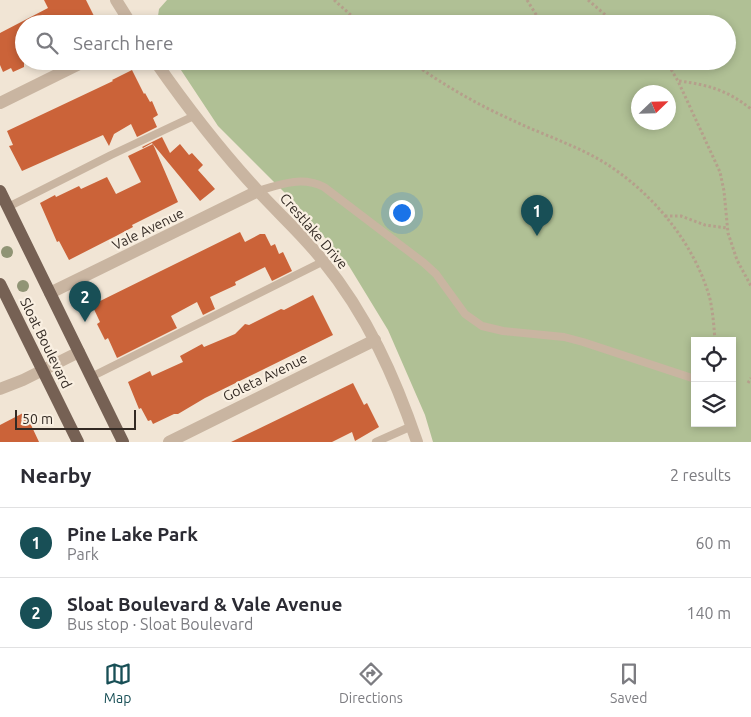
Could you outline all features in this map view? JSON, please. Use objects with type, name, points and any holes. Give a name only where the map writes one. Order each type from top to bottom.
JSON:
[{"type":"main road","name":"Sloat Boulevard","points":[[0,191],[123,442]]},
{"type":"main road","name":"Sloat Boulevard","points":[[0,284],[78,442]]},
{"type":"street","points":[[116,0],[125,15]]},
{"type":"street","points":[[0,103],[67,70]]},
{"type":"street","name":"Crestlake Drive","points":[[161,70],[194,116],[258,191],[324,261],[350,298],[375,340],[394,381],[417,442]]},
{"type":"street","name":"Vale Avenue","points":[[50,293],[258,191]]},
{"type":"street","name":"Goleta Avenue","points":[[168,442],[375,340]]},
{"type":"street","points":[[0,389],[23,380],[79,352]]},
{"type":"lane","points":[[8,207],[194,116]]},
{"type":"lane","points":[[258,191],[302,181],[309,181],[324,187],[424,263],[436,274],[465,314],[482,326],[564,337],[691,378]]},
{"type":"lane","points":[[91,377],[324,261]]},
{"type":"lane","points":[[376,442],[412,426]]},
{"type":"path","points":[[334,0],[351,15]]},
{"type":"path","points":[[527,0],[536,15]]},
{"type":"path","points":[[588,0],[606,15]]},
{"type":"path","points":[[424,70],[455,91],[493,111],[606,164],[631,182],[665,216],[688,249],[704,282],[710,300],[715,337]]},
{"type":"path","points":[[671,70],[720,172],[724,191],[727,228],[737,260],[751,286]]},
{"type":"path","points":[[678,81],[722,91],[732,95],[751,110]]},
{"type":"path","points":[[665,216],[681,216],[713,227],[727,228]]},
{"type":"path","points":[[748,383],[751,378]]},
{"type":"green space","points":[[167,0],[751,0],[751,442],[433,442],[425,415],[388,330],[349,266],[298,206],[218,126],[181,70],[736,70],[736,15],[158,15],[159,9]]},
{"type":"building","points":[[44,0],[86,0],[94,15],[35,15],[48,8]]},
{"type":"building","points":[[15,25],[15,70],[17,70],[13,72],[11,68],[3,72],[0,65],[0,33]]},
{"type":"building","points":[[132,70],[144,94],[150,102],[152,101],[158,115],[153,118],[157,127],[137,137],[131,124],[114,134],[109,146],[103,135],[22,171],[9,146],[13,145],[7,131],[113,81]]},
{"type":"building","points":[[162,137],[170,153],[180,144],[189,155],[192,153],[203,165],[198,170],[215,189],[200,201],[152,143],[142,147]]},
{"type":"building","points":[[153,144],[178,202],[69,260],[59,241],[57,242],[40,203],[55,195],[56,197],[79,186],[81,189],[107,177],[116,194],[141,182],[128,156]]},
{"type":"building","points":[[240,232],[245,242],[260,234],[265,234],[271,246],[275,244],[279,254],[283,252],[292,271],[272,281],[265,267],[235,282],[236,285],[210,297],[215,309],[203,315],[197,302],[171,316],[177,328],[117,358],[108,338],[105,340],[97,324],[100,322],[92,305]]},
{"type":"building","points":[[313,295],[333,335],[205,398],[178,414],[153,424],[151,420],[148,421],[141,408],[139,409],[128,382],[150,371],[152,376],[183,362],[180,356],[202,344],[204,347],[235,334],[245,324],[249,325]]},
{"type":"building","points":[[353,383],[364,405],[367,403],[379,427],[355,441],[352,432],[332,442],[231,442]]},
{"type":"building","points":[[25,412],[39,442],[0,442],[0,425]]},
{"type":"place","name":"Pine Lake Park","points":[[537,236]]},
{"type":"place","name":"Sloat Boulevard & Vale Avenue","points":[[85,322]]}]
